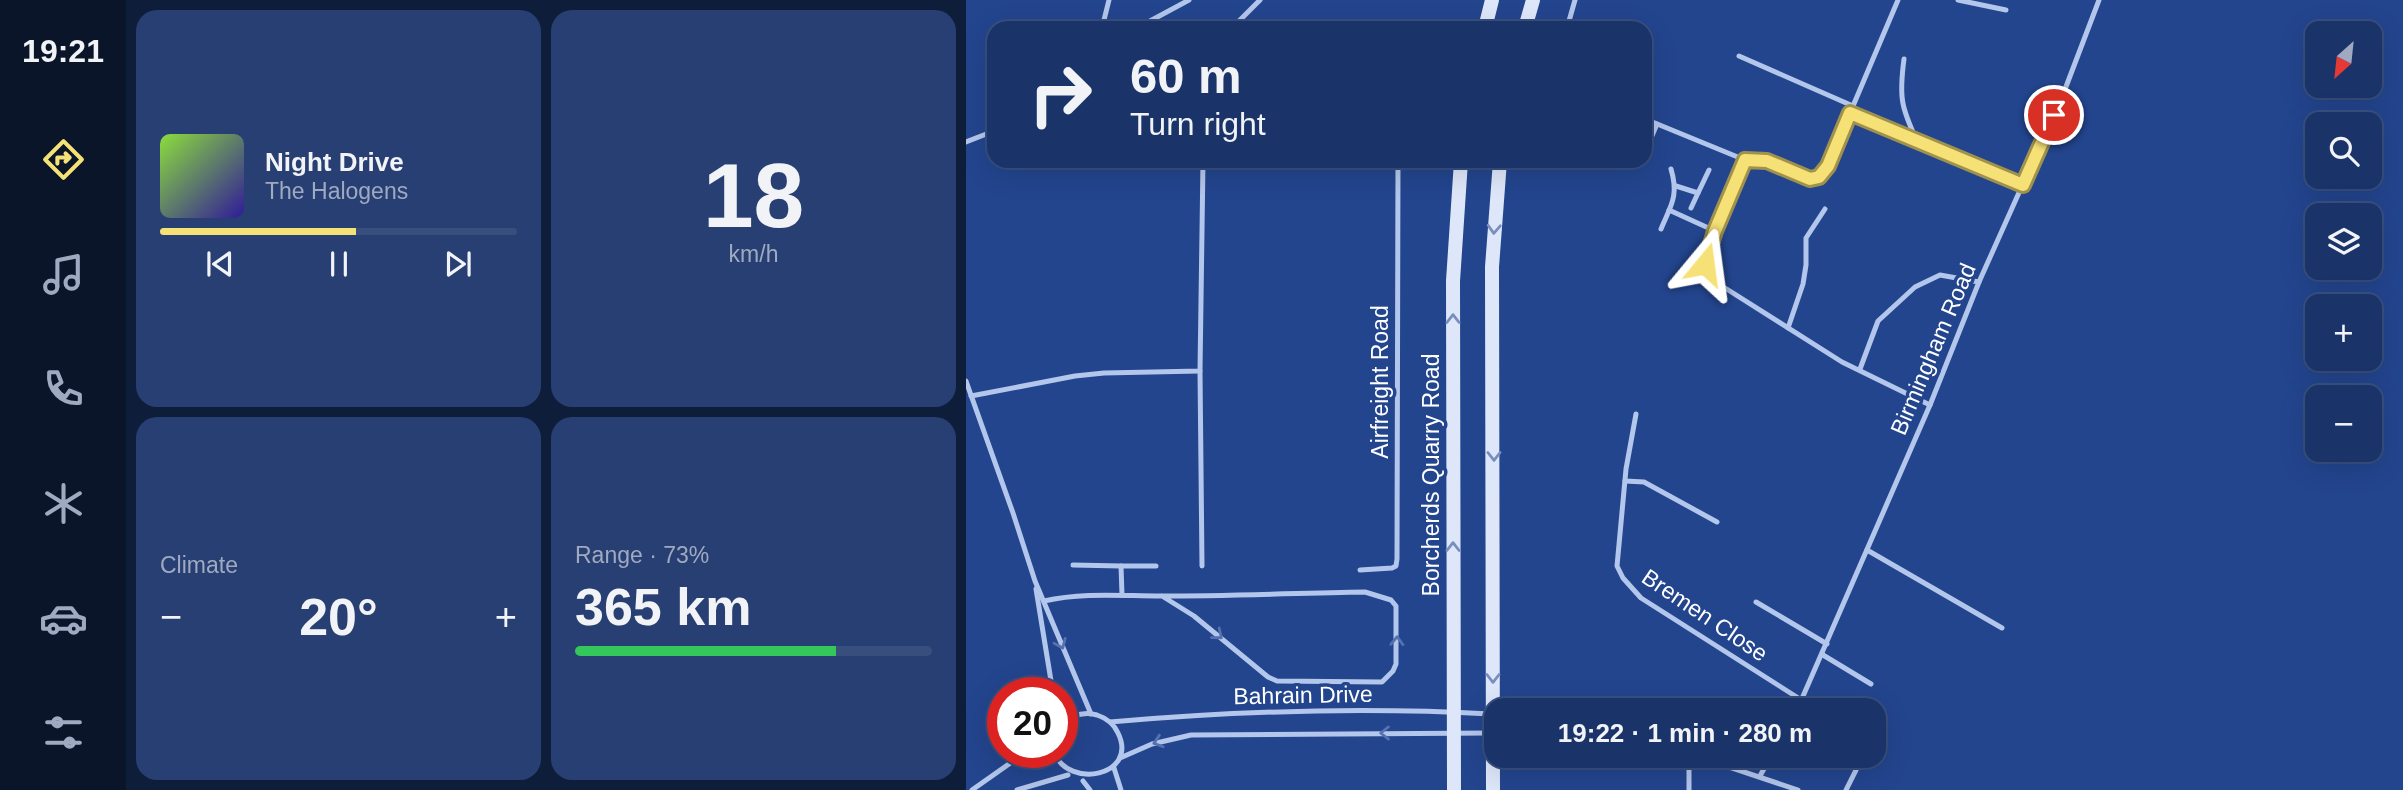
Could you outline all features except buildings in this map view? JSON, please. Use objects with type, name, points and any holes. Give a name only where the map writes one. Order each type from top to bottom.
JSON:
[{"type":"main road","points":[[1487,21],[1492,0]]},
{"type":"main road","points":[[1527,21],[1533,0]]},
{"type":"main road","name":"Borcherds Quarry Road","points":[[1454,790],[1453,263],[1460,168]]},
{"type":"main road","points":[[1494,698],[1492,275],[1500,168]]},
{"type":"main road","points":[[1493,768],[1493,790]]},
{"type":"lane","points":[[1103,21],[1109,0]]},
{"type":"lane","points":[[1174,9],[1177,0]]},
{"type":"lane","points":[[1151,21],[1189,0]]},
{"type":"lane","points":[[1239,21],[1260,0]]},
{"type":"lane","points":[[1569,21],[1575,0]]},
{"type":"lane","points":[[1652,122],[1745,160],[1767,161],[1810,179],[1819,177],[1828,166],[1898,0]]},
{"type":"lane","points":[[1958,0],[2006,10]]},
{"type":"lane","name":"Birmingham Road","points":[[1804,698],[1930,405],[1979,282],[2064,92],[2098,0]]},
{"type":"lane","points":[[1740,56],[1853,106]]},
{"type":"lane","points":[[1904,59],[1900,85],[1902,105],[1917,141]]},
{"type":"lane","points":[[1850,113],[2023,185]]},
{"type":"lane","points":[[1652,136],[1657,124]]},
{"type":"lane","points":[[966,142],[987,134]]},
{"type":"lane","points":[[1745,160],[1715,231],[1705,264],[1711,278],[1842,362],[1930,405]]},
{"type":"lane","points":[[1202,566],[1200,371],[1203,168]]},
{"type":"lane","name":"Airfreight Road","points":[[1360,570],[1392,568],[1396,566],[1397,559],[1398,168]]},
{"type":"lane","points":[[1661,229],[1670,210],[1676,186],[1671,169]]},
{"type":"lane","points":[[1691,208],[1709,170]]},
{"type":"lane","points":[[1676,186],[1698,193]]},
{"type":"lane","points":[[1788,328],[1806,265],[1806,238],[1825,209]]},
{"type":"lane","points":[[1670,210],[1715,231]]},
{"type":"lane","points":[[1860,369],[1878,321],[1915,288],[1940,275],[1979,282]]},
{"type":"lane","points":[[971,396],[1085,375],[1200,371]]},
{"type":"lane","points":[[966,381],[1035,581],[1091,714]]},
{"type":"lane","name":"Bremen Close","points":[[1636,414],[1625,481],[1617,566],[1630,587],[1641,598],[1798,698]]},
{"type":"lane","points":[[1625,481],[1644,482],[1717,522]]},
{"type":"lane","points":[[1867,550],[2002,628]]},
{"type":"lane","points":[[1073,565],[1156,566]]},
{"type":"lane","points":[[1121,566],[1122,595]]},
{"type":"lane","points":[[1035,581],[1050,677]]},
{"type":"lane","points":[[1044,601],[1073,596],[1364,592],[1391,600],[1396,606],[1396,664],[1382,682],[1271,680],[1194,616],[1162,596]]},
{"type":"lane","points":[[1756,601],[1828,644]]},
{"type":"lane","points":[[1823,656],[1871,684]]},
{"type":"lane","name":"Bahrain Drive","points":[[1110,722],[1199,715],[1328,712],[1484,714]]},
{"type":"lane","points":[[1062,768],[1068,775],[1083,781],[1100,779],[1114,768],[1120,758],[1120,738],[1110,722],[1091,714],[1078,716]]},
{"type":"lane","name":"Bahrain Drive","points":[[1120,758],[1152,744],[1191,735],[1484,732]]},
{"type":"lane","points":[[972,790],[1003,768]]},
{"type":"lane","points":[[1114,768],[1121,790]]},
{"type":"lane","points":[[1689,768],[1689,790]]},
{"type":"lane","points":[[1734,768],[1798,790]]},
{"type":"lane","points":[[1759,776],[1764,768]]},
{"type":"lane","points":[[1846,790],[1857,768]]},
{"type":"lane","points":[[1017,790],[1068,775]]},
{"type":"lane","points":[[1083,781],[1090,790]]},
{"type":"route","points":[[1705,264],[1715,231],[1745,160],[1767,161],[1815,179],[1822,175],[1828,166],[1850,113],[2023,185],[2054,115]]}]
